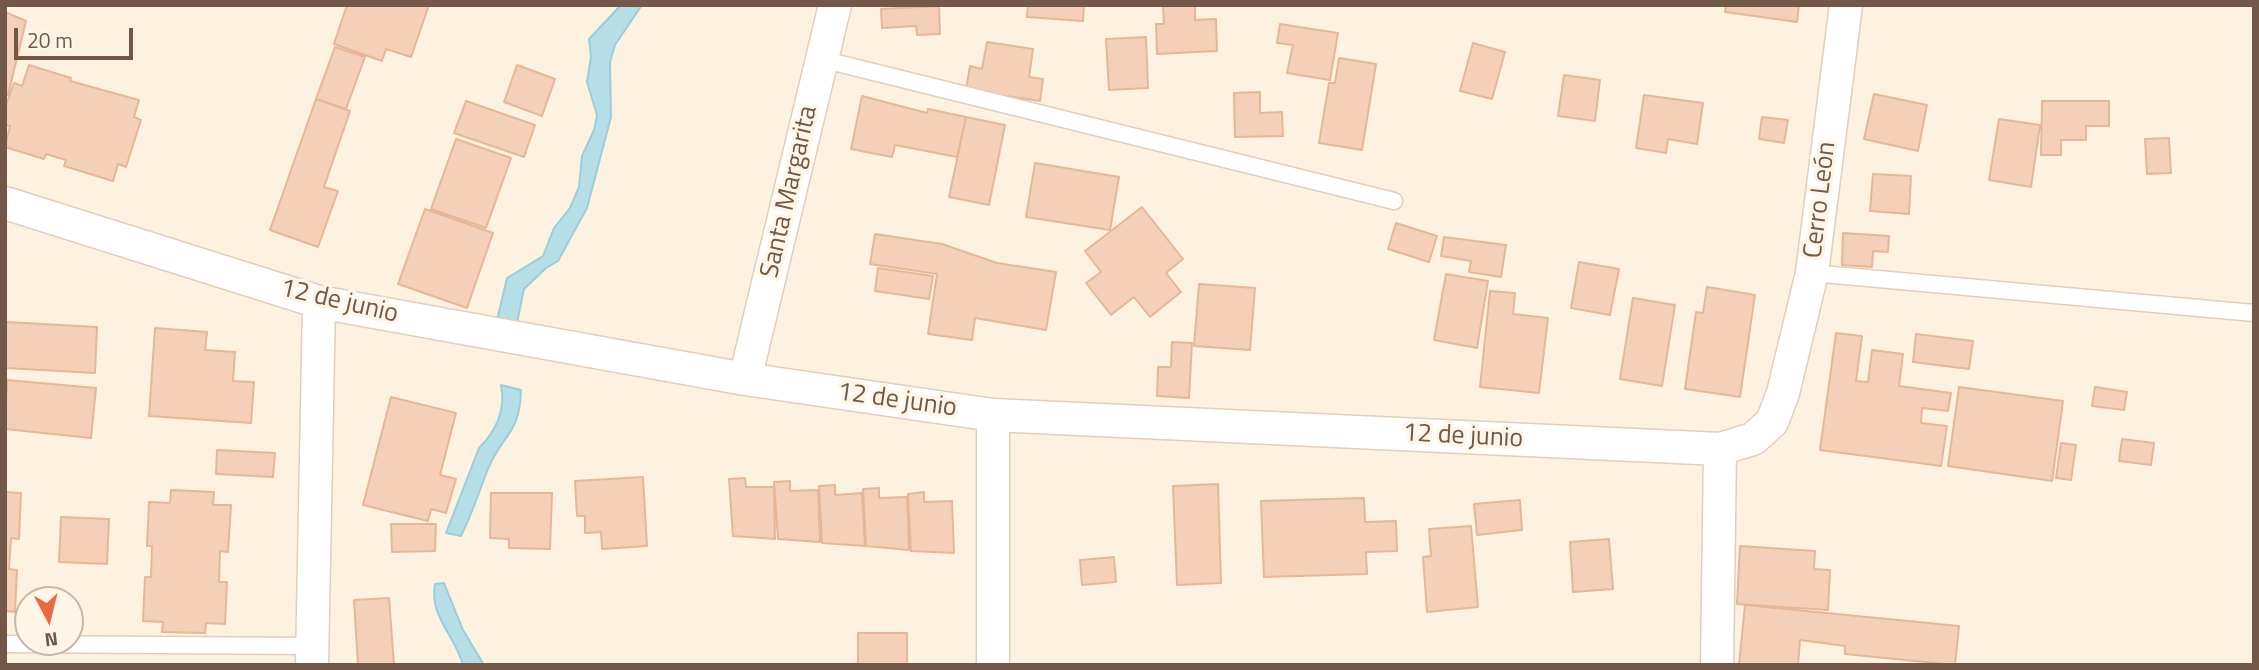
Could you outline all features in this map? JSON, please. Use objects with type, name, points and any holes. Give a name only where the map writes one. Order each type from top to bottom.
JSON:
[{"type":"street","name":"Santa Margarita","points":[[745,379],[835,5]]},
{"type":"street","name":"Cerro León","points":[[1783,393],[1812,273],[1846,5]]},
{"type":"street","name":"12 de junio","points":[[5,203],[318,302],[745,379],[993,415],[1720,449],[1753,439],[1772,422],[1783,393]]},
{"type":"street","points":[[312,655],[318,302]]},
{"type":"street","points":[[993,415],[993,665]]},
{"type":"street","points":[[1717,665],[1720,449]]},
{"type":"lane","points":[[821,59],[1394,201]]},
{"type":"lane","points":[[1812,273],[2254,313]]},
{"type":"lane","points":[[5,644],[312,655]]},
{"type":"water","points":[[621,5],[642,5],[615,45],[610,62],[611,117],[587,208],[558,261],[546,268],[524,289],[517,323],[497,320],[507,278],[543,256],[554,228],[570,208],[579,187],[582,156],[594,130],[597,115],[587,82],[591,57],[589,39]]},
{"type":"water","points":[[501,385],[521,390],[514,426],[493,457],[461,536],[446,533],[479,448],[498,420],[502,403]]},
{"type":"water","points":[[444,583],[463,630],[484,665],[463,665],[439,616],[434,596],[435,584]]},
{"type":"building","points":[[347,5],[429,5],[411,57],[386,49],[382,61],[334,44]]},
{"type":"building","points":[[1028,5],[1084,5],[1083,21],[1027,17]]},
{"type":"building","points":[[1163,5],[1195,5],[1195,20],[1216,19],[1217,51],[1157,54],[1156,24],[1164,24]]},
{"type":"building","points":[[1726,5],[1799,5],[1797,22],[1725,12]]},
{"type":"building","points":[[939,6],[940,34],[917,35],[916,26],[882,28],[881,9]]},
{"type":"building","points":[[5,12],[26,21],[8,95],[5,94]]},
{"type":"building","points":[[1280,24],[1338,33],[1330,80],[1287,73],[1293,45],[1277,43]]},
{"type":"building","points":[[1146,37],[1148,88],[1109,90],[1106,39]]},
{"type":"building","points":[[987,42],[1033,49],[1029,77],[1043,79],[1040,101],[966,90],[970,66],[982,69]]},
{"type":"building","points":[[1473,43],[1505,52],[1492,99],[1460,91]]},
{"type":"building","points":[[335,47],[365,57],[346,109],[316,99]]},
{"type":"building","points":[[1339,58],[1376,64],[1362,150],[1319,143],[1329,83],[1335,83]]},
{"type":"building","points":[[29,65],[71,78],[70,81],[139,100],[134,117],[141,120],[126,167],[118,164],[113,181],[64,166],[66,160],[46,154],[44,159],[5,147],[10,126],[5,125],[5,108],[14,83],[22,86]]},
{"type":"building","points":[[517,65],[555,79],[542,116],[504,102]]},
{"type":"building","points":[[1564,75],[1600,80],[1595,121],[1558,116]]},
{"type":"building","points":[[1260,92],[1260,113],[1282,112],[1283,136],[1235,137],[1234,93]]},
{"type":"building","points":[[1874,94],[1927,105],[1918,151],[1864,139]]},
{"type":"building","points":[[1644,95],[1703,103],[1697,144],[1668,139],[1666,153],[1636,148]]},
{"type":"building","points":[[862,96],[927,113],[928,109],[966,117],[957,157],[895,145],[892,157],[851,149]]},
{"type":"building","points":[[316,99],[350,111],[324,187],[338,191],[318,247],[270,230]]},
{"type":"building","points":[[466,101],[535,125],[524,157],[454,133]]},
{"type":"building","points":[[2042,101],[2109,101],[2109,126],[2086,126],[2086,140],[2061,140],[2061,155],[2041,155]]},
{"type":"building","points":[[966,117],[1005,125],[989,205],[949,197]]},
{"type":"building","points":[[1762,117],[1788,120],[1784,143],[1759,139]]},
{"type":"building","points":[[1999,119],[2040,125],[2031,187],[1989,180]]},
{"type":"building","points":[[2169,138],[2171,173],[2147,174],[2145,139]]},
{"type":"building","points":[[456,139],[511,158],[486,228],[431,209]]},
{"type":"building","points":[[1035,163],[1119,177],[1110,230],[1026,217]]},
{"type":"building","points":[[1873,174],[1911,176],[1909,214],[1870,211]]},
{"type":"building","points":[[1142,207],[1183,259],[1166,273],[1181,292],[1150,317],[1134,297],[1111,315],[1086,283],[1101,272],[1085,251]]},
{"type":"building","points":[[425,209],[493,233],[467,308],[398,284]]},
{"type":"building","points":[[1396,223],[1437,236],[1429,262],[1388,249]]},
{"type":"building","points":[[1843,233],[1889,236],[1888,252],[1873,251],[1872,267],[1842,265]]},
{"type":"building","points":[[875,234],[942,244],[997,263],[1056,272],[1046,330],[975,318],[972,340],[928,334],[937,274],[870,264]]},
{"type":"building","points":[[1444,237],[1506,245],[1501,277],[1469,272],[1471,261],[1441,256]]},
{"type":"building","points":[[1579,262],[1619,269],[1610,315],[1571,308]]},
{"type":"building","points":[[878,268],[933,276],[929,299],[875,291]]},
{"type":"building","points":[[1446,274],[1488,281],[1477,348],[1434,340]]},
{"type":"building","points":[[1199,284],[1255,288],[1250,350],[1194,346]]},
{"type":"building","points":[[1707,287],[1755,295],[1740,397],[1685,389],[1696,312],[1703,313]]},
{"type":"building","points":[[1490,291],[1515,293],[1513,314],[1548,318],[1539,393],[1480,387]]},
{"type":"building","points":[[1633,298],[1675,305],[1662,386],[1620,379]]},
{"type":"building","points":[[6,322],[97,327],[95,373],[5,368]]},
{"type":"building","points":[[155,328],[207,332],[205,350],[235,352],[233,381],[254,382],[251,423],[149,416]]},
{"type":"building","points":[[1836,333],[1862,336],[1856,381],[1868,382],[1872,350],[1903,354],[1899,386],[1951,393],[1948,411],[1922,408],[1921,423],[1947,426],[1941,466],[1820,450]]},
{"type":"building","points":[[1916,334],[1973,341],[1969,369],[1913,362]]},
{"type":"building","points":[[1172,342],[1192,343],[1189,398],[1157,396],[1158,367],[1171,367]]},
{"type":"building","points":[[7,380],[96,388],[91,438],[5,429]]},
{"type":"building","points":[[1959,387],[2063,401],[2052,481],[1948,466]]},
{"type":"building","points":[[2095,387],[2127,392],[2124,410],[2092,406]]},
{"type":"building","points":[[391,397],[456,413],[440,475],[456,479],[446,513],[431,509],[428,521],[363,505]]},
{"type":"building","points":[[2122,439],[2154,443],[2151,465],[2119,461]]},
{"type":"building","points":[[2061,443],[2076,445],[2071,480],[2056,478]]},
{"type":"building","points":[[217,450],[275,453],[273,477],[216,474]]},
{"type":"building","points":[[643,477],[647,546],[602,549],[601,532],[585,533],[585,516],[577,516],[575,481]]},
{"type":"building","points":[[745,478],[746,487],[774,487],[775,539],[733,536],[729,479]]},
{"type":"building","points":[[790,481],[790,491],[818,490],[820,542],[778,539],[774,482]]},
{"type":"building","points":[[1218,484],[1221,583],[1177,585],[1173,486]]},
{"type":"building","points":[[835,485],[835,495],[862,493],[865,546],[822,543],[819,486]]},
{"type":"building","points":[[879,488],[879,498],[907,497],[909,550],[866,546],[863,489]]},
{"type":"building","points":[[171,490],[214,492],[213,505],[231,505],[228,552],[220,551],[219,582],[227,582],[225,624],[206,623],[205,633],[162,632],[163,622],[143,621],[145,577],[151,577],[152,546],[147,546],[149,502],[170,503]]},
{"type":"building","points":[[5,492],[21,493],[19,539],[11,538],[9,569],[17,570],[14,612],[5,611]]},
{"type":"building","points":[[924,492],[924,502],[952,501],[954,553],[911,551],[908,494]]},
{"type":"building","points":[[491,493],[552,493],[550,549],[509,548],[509,539],[490,538]]},
{"type":"building","points":[[1364,498],[1365,522],[1396,521],[1397,551],[1366,552],[1367,574],[1264,577],[1261,501]]},
{"type":"building","points":[[1520,500],[1522,530],[1477,535],[1474,504]]},
{"type":"building","points":[[61,517],[109,519],[107,564],[59,562]]},
{"type":"building","points":[[391,524],[436,524],[435,551],[392,552]]},
{"type":"building","points":[[1471,526],[1478,607],[1427,612],[1423,557],[1431,556],[1429,529]]},
{"type":"building","points":[[1609,539],[1613,589],[1573,592],[1570,542]]},
{"type":"building","points":[[1740,546],[1815,551],[1814,569],[1830,570],[1828,610],[1737,604]]},
{"type":"building","points":[[1114,557],[1116,582],[1082,585],[1080,560]]},
{"type":"building","points":[[389,598],[394,665],[358,665],[354,600]]},
{"type":"building","points":[[1745,605],[1959,626],[1955,665],[1845,654],[1845,646],[1800,640],[1798,665],[1739,665]]},
{"type":"building","points":[[858,633],[907,633],[907,665],[845,665],[858,664]]}]
